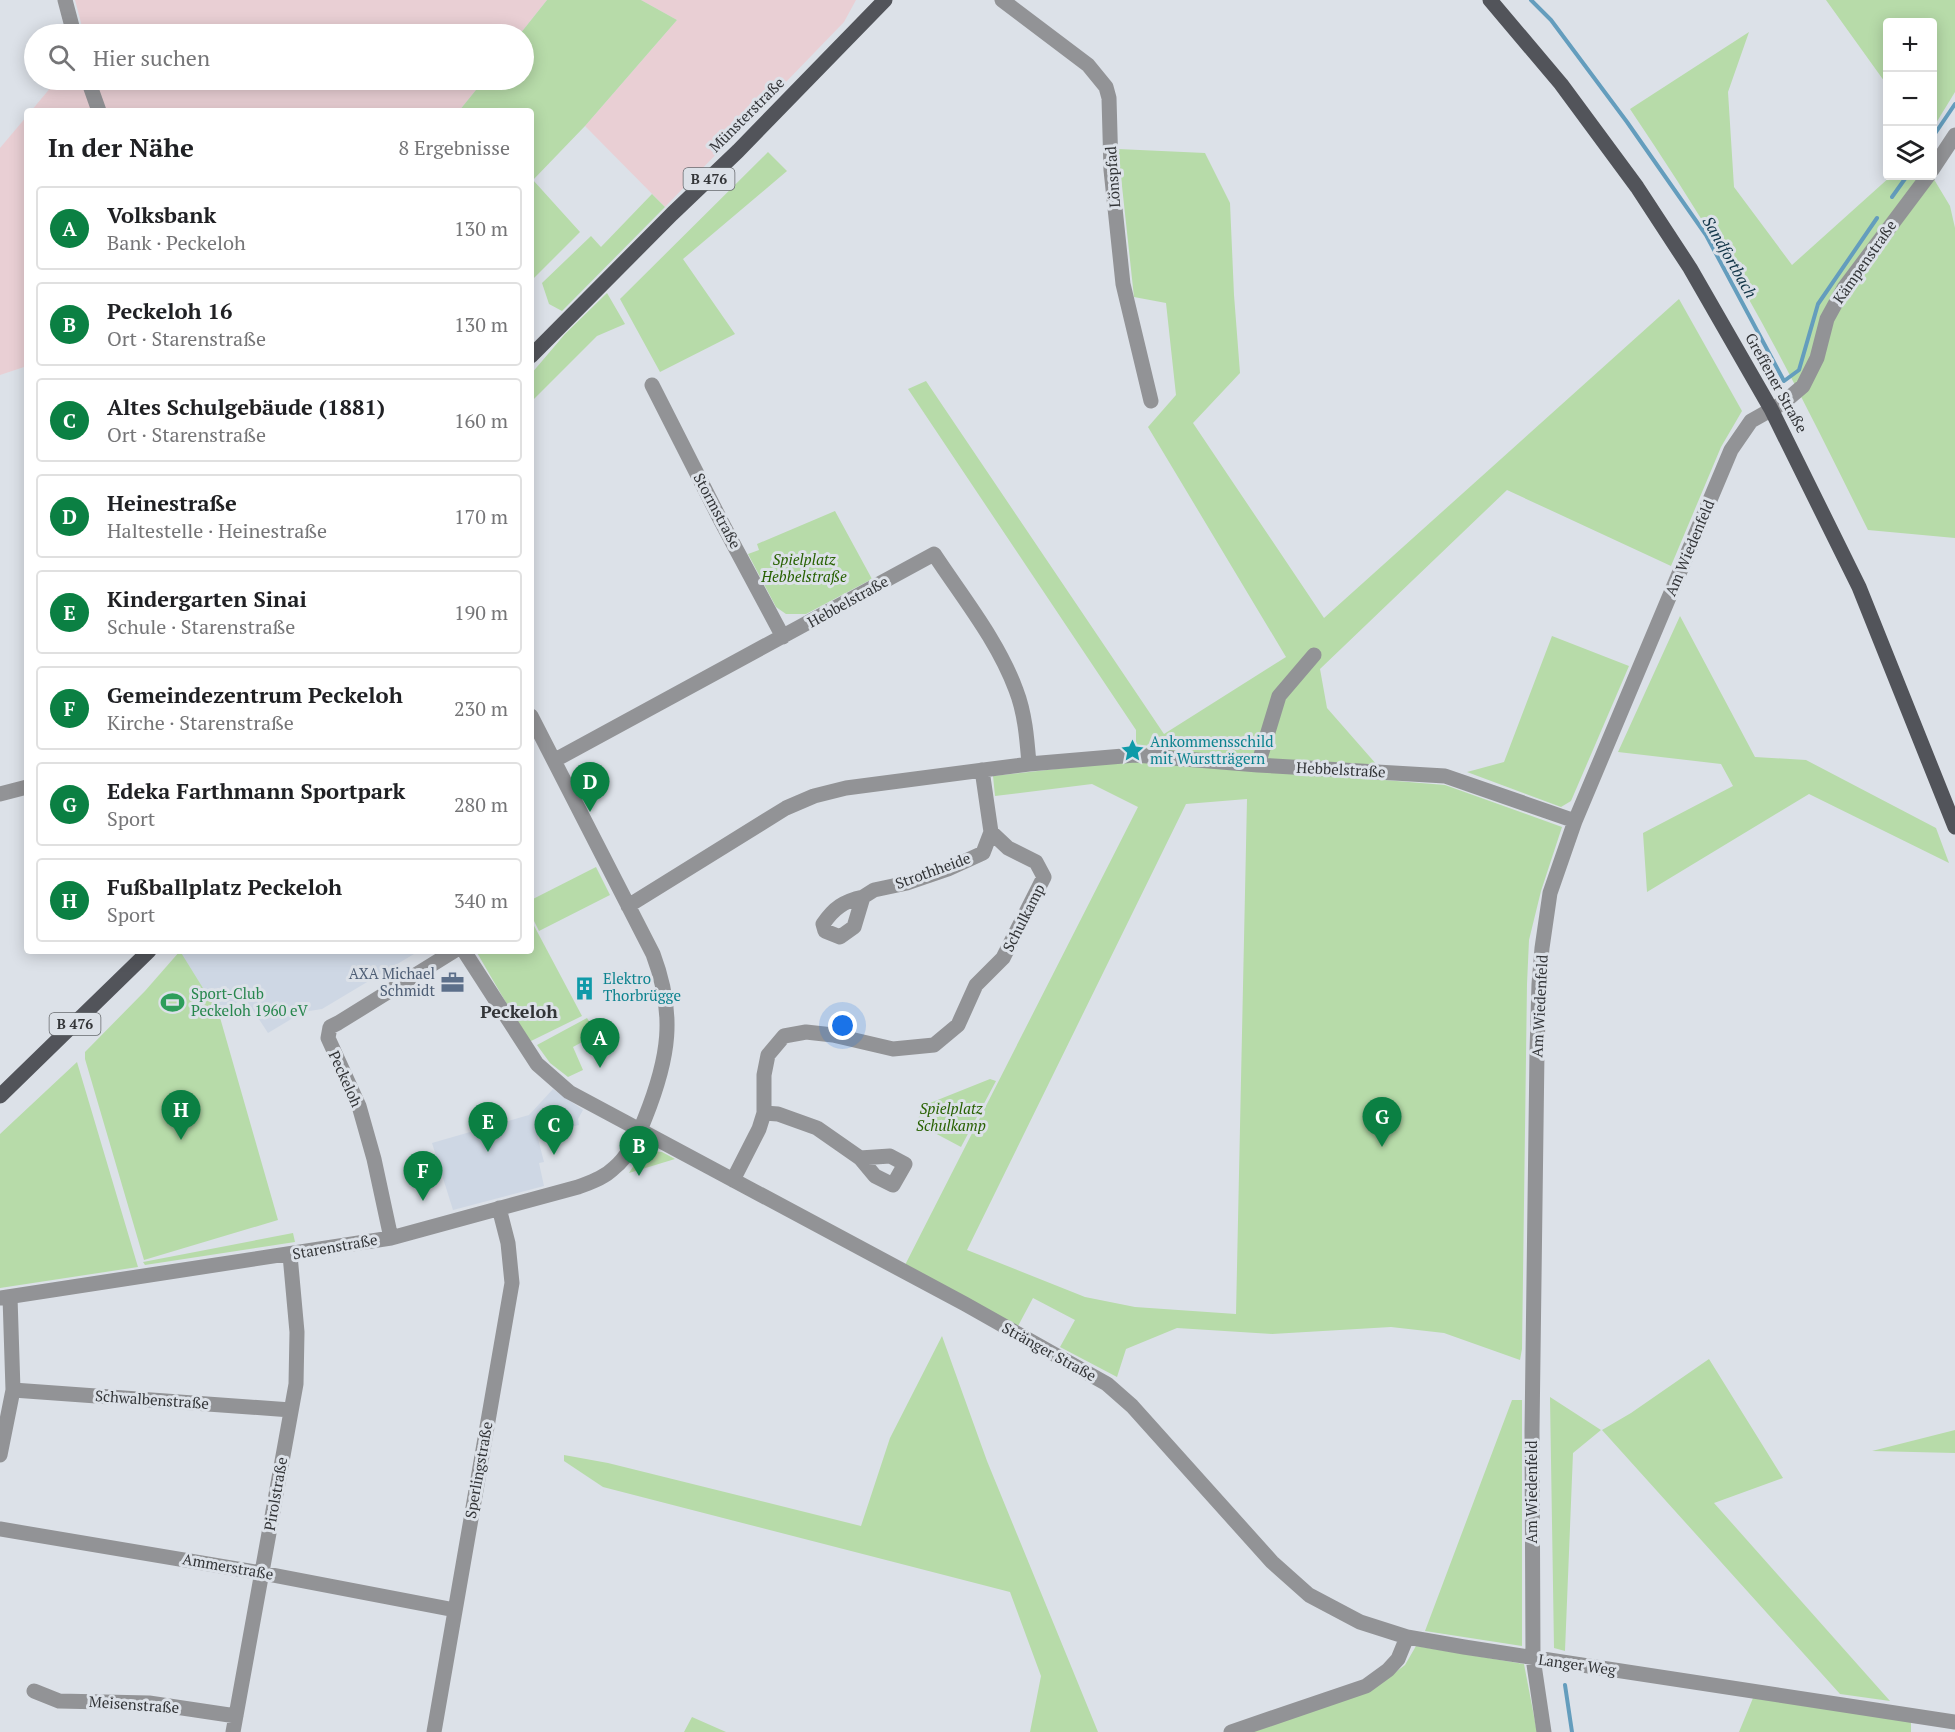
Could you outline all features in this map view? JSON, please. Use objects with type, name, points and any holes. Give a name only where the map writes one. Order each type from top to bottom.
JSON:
[{"type":"main road","name":"Münsterstraße","points":[[534,353],[738,151],[885,0]]},
{"type":"main road","name":"Greffener Straße","points":[[1490,0],[1561,84],[1636,188],[1690,268],[1771,409],[1859,587],[1955,827]]},
{"type":"main road","name":"B 476","points":[[0,1095],[146,954]]},
{"type":"street","points":[[65,0],[71,24]]},
{"type":"street","name":"Lönspfad","points":[[1002,0],[1088,65],[1106,87],[1109,98],[1112,170],[1123,284],[1151,401]]},
{"type":"street","points":[[92,90],[98,108]]},
{"type":"street","points":[[1937,162],[1955,135]]},
{"type":"street","name":"Kämpenstraße","points":[[1771,409],[1783,403],[1803,386],[1817,358],[1827,319],[1844,288],[1925,180]]},
{"type":"street","name":"Stormstraße","points":[[652,385],[783,637]]},
{"type":"street","name":"Am Wiedenfeld","points":[[1533,1658],[1532,1380],[1539,984],[1550,893],[1575,820],[1731,450],[1751,421],[1771,409]]},
{"type":"street","name":"Hebbelstraße","points":[[555,760],[934,554],[994,644],[1016,691],[1026,734],[1029,764]]},
{"type":"street","points":[[1258,765],[1279,696],[1314,655]]},
{"type":"street","name":"Starenstraße","points":[[5,1297],[390,1238],[578,1187],[599,1179],[623,1160],[640,1130],[657,1088],[666,1054],[668,1024],[660,974],[653,954],[534,722]]},
{"type":"street","name":"Hebbelstraße","points":[[628,906],[786,808],[814,796],[846,788],[1029,764],[1135,755],[1446,776],[1575,820]]},
{"type":"street","points":[[982,770],[991,832]]},
{"type":"street","points":[[0,794],[24,788]]},
{"type":"street","name":"Strothheide","points":[[863,897],[874,890],[907,883],[948,869],[983,853],[991,832]]},
{"type":"street","name":"Schulkamp","points":[[733,1180],[759,1129],[764,1113],[764,1075],[768,1054],[784,1036],[806,1032],[833,1035],[893,1049],[934,1045],[958,1025],[976,985],[1004,958],[1044,877],[1036,862],[1008,848],[991,832]]},
{"type":"street","name":"Peckeloh","points":[[390,1238],[374,1159],[359,1106],[330,1044],[328,1032],[330,1027],[449,954]]},
{"type":"street","points":[[466,954],[537,1064],[569,1092],[640,1130]]},
{"type":"street","points":[[764,1113],[778,1114],[817,1128],[860,1158]]},
{"type":"street","name":"Stränger Straße","points":[[640,1130],[965,1304],[1107,1384],[1131,1406],[1272,1562],[1309,1595],[1360,1622],[1407,1637]]},
{"type":"street","name":"Sperlingstraße","points":[[434,1732],[512,1283],[508,1243],[499,1208]]},
{"type":"street","name":"Pirolstraße","points":[[233,1732],[296,1384],[297,1332],[290,1255]]},
{"type":"street","points":[[0,1455],[13,1390],[5,1297]]},
{"type":"street","name":"Schwalbenstraße","points":[[13,1390],[291,1410]]},
{"type":"street","name":"Ammerstraße","points":[[0,1529],[262,1573],[455,1610]]},
{"type":"street","points":[[1231,1732],[1366,1686],[1388,1670],[1398,1659],[1407,1637]]},
{"type":"street","name":"Langer Weg","points":[[1407,1637],[1955,1722]]},
{"type":"street","points":[[1533,1658],[1545,1732]]},
{"type":"street","name":"Meisenstraße","points":[[34,1691],[59,1701],[149,1703],[236,1716]]},
{"type":"shaded area","points":[[75,0],[547,0],[528,24],[81,24]]},
{"type":"shaded area","points":[[641,0],[856,0],[844,22],[665,207],[585,126],[677,20]]},
{"type":"shaded area","points":[[49,90],[476,90],[461,108],[34,108]]},
{"type":"shaded area","points":[[24,120],[24,367],[0,375],[0,148]]},
{"type":"shaded area","points":[[179,954],[414,954],[322,1009],[303,1012],[268,1033],[245,998],[212,1016],[156,986]]},
{"type":"shaded area","points":[[553,1089],[583,1110],[578,1119],[579,1125],[537,1135],[544,1162],[539,1163],[544,1186],[453,1210],[432,1143],[529,1115]]},
{"type":"green space","points":[[547,0],[641,0],[677,20],[585,126],[534,179],[534,108],[461,108],[476,90],[534,90],[534,24],[528,24]]},
{"type":"green space","points":[[1826,0],[1955,0],[1955,92],[1937,121],[1937,18],[1883,18],[1883,79]]},
{"type":"green space","points":[[1749,32],[1728,92],[1734,187],[1792,265],[1887,180],[1934,180],[1950,206],[1955,228],[1955,538],[1868,530],[1791,377],[1742,287],[1688,197],[1630,109]]},
{"type":"green space","points":[[1118,149],[1205,153],[1230,203],[1240,373],[1193,423],[1324,618],[1679,299],[1742,411],[1721,447],[1671,566],[1507,490],[1320,669],[1327,708],[1377,765],[1372,779],[1445,785],[1562,827],[1541,891],[1529,940],[1520,1360],[1444,1333],[1391,1327],[1272,1334],[1177,1328],[1126,1349],[1117,1377],[1060,1347],[1075,1320],[1033,1298],[1018,1326],[904,1267],[1138,807],[1092,784],[995,796],[993,776],[1126,761],[1136,762],[1136,730],[908,389],[926,381],[1164,734],[1286,657],[1148,427],[1176,395],[1166,303],[1134,297]],"holes":[[[1247,799],[1236,1314],[1135,1307],[1085,1297],[967,1250],[1186,804]]]},
{"type":"green space","points":[[768,152],[787,171],[683,259],[735,334],[660,372],[620,299]]},
{"type":"green space","points":[[534,181],[580,232],[534,278]]},
{"type":"green space","points":[[652,194],[665,207],[562,311],[549,304],[542,283],[591,236],[601,247]]},
{"type":"green space","points":[[607,293],[625,324],[597,336],[534,399],[534,370],[565,334]]},
{"type":"green space","name":"Spielplatz Hebbelstraße","points":[[835,511],[872,579],[806,614],[786,614],[776,607],[748,554],[759,550],[757,544]]},
{"type":"green space","points":[[1680,616],[1755,757],[1806,760],[1936,828],[1949,863],[1809,794],[1647,892],[1643,833],[1733,786],[1721,764],[1618,752]]},
{"type":"green space","points":[[1552,636],[1629,666],[1571,801],[1561,807],[1467,772],[1504,762]]},
{"type":"green space","points":[[596,867],[610,895],[539,931],[534,921],[534,898]]},
{"type":"green space","points":[[534,926],[582,1016],[529,1042],[478,954],[534,954]]},
{"type":"green space","points":[[177,954],[182,954],[219,1014],[278,1220],[144,1260],[85,1059],[85,1052],[145,991]]},
{"type":"green space","points":[[587,1018],[597,1034],[573,1047],[583,1070],[568,1077],[550,1063],[537,1045]]},
{"type":"green space","points":[[77,1062],[138,1267],[0,1288],[0,1134]]},
{"type":"green space","name":"Spielplatz Schulkamp","points":[[990,1079],[996,1081],[961,1147],[916,1123],[925,1105]]},
{"type":"green space","points":[[650,1151],[662,1152],[675,1159],[629,1173],[636,1162]]},
{"type":"green space","points":[[293,1233],[295,1242],[145,1265],[143,1262]]},
{"type":"green space","points":[[942,1336],[987,1461],[1098,1732],[1030,1732],[1041,1676],[1010,1592],[603,1487],[564,1461],[564,1455],[608,1463],[861,1526],[890,1438]]},
{"type":"green space","points":[[1709,1359],[1783,1478],[1714,1503],[1890,1701],[1840,1694],[1602,1430],[1631,1413]]},
{"type":"green space","points":[[1550,1397],[1601,1430],[1573,1453],[1565,1651],[1554,1648]]},
{"type":"green space","points":[[1512,1400],[1522,1400],[1522,1646],[1425,1631]]},
{"type":"green space","points":[[1955,1430],[1955,1453],[1872,1451]]},
{"type":"green space","points":[[1416,1646],[1524,1664],[1537,1732],[1247,1732],[1393,1674],[1405,1665]]},
{"type":"green space","points":[[1753,1698],[1911,1722],[1911,1732],[1739,1732]]},
{"type":"green space","points":[[692,1717],[726,1732],[684,1732]]},
{"type":"waterway","name":"Sandfortbach","points":[[1531,0],[1551,20],[1627,122],[1706,235],[1784,381],[1799,370],[1818,304],[1877,218]]},
{"type":"waterway","name":"Sandfortbach","points":[[1937,131],[1955,104]]},
{"type":"waterway","name":"Sandfortbach","points":[[1892,197],[1904,180]]},
{"type":"waterway","points":[[1565,1685],[1572,1732]]},
{"type":"place","name":"Ankommensschild mit Wurstträgern","points":[[1132,751]]},
{"type":"place","name":"Heinestraße","points":[[590,812]]},
{"type":"place","name":"AXA Michael Schmidt","points":[[453,983]]},
{"type":"place","name":"Elektro Thorbrügge","points":[[585,988]]},
{"type":"place","name":"Sport-Club Peckeloh 1960 eV","points":[[173,1003]]},
{"type":"place","name":"Volksbank","points":[[600,1068]]},
{"type":"place","name":"Fußballplatz Peckeloh","points":[[181,1140]]},
{"type":"place","name":"Edeka Farthmann Sportpark","points":[[1382,1147]]},
{"type":"place","name":"Kindergarten Sinai","points":[[488,1152]]},
{"type":"place","name":"Altes Schulgebäude (1881)","points":[[554,1155]]},
{"type":"place","name":"Peckeloh 16","points":[[639,1176]]},
{"type":"place","name":"Gemeindezentrum Peckeloh","points":[[423,1201]]},
{"type":"district","name":"Peckeloh","points":[[519,1012]]}]
